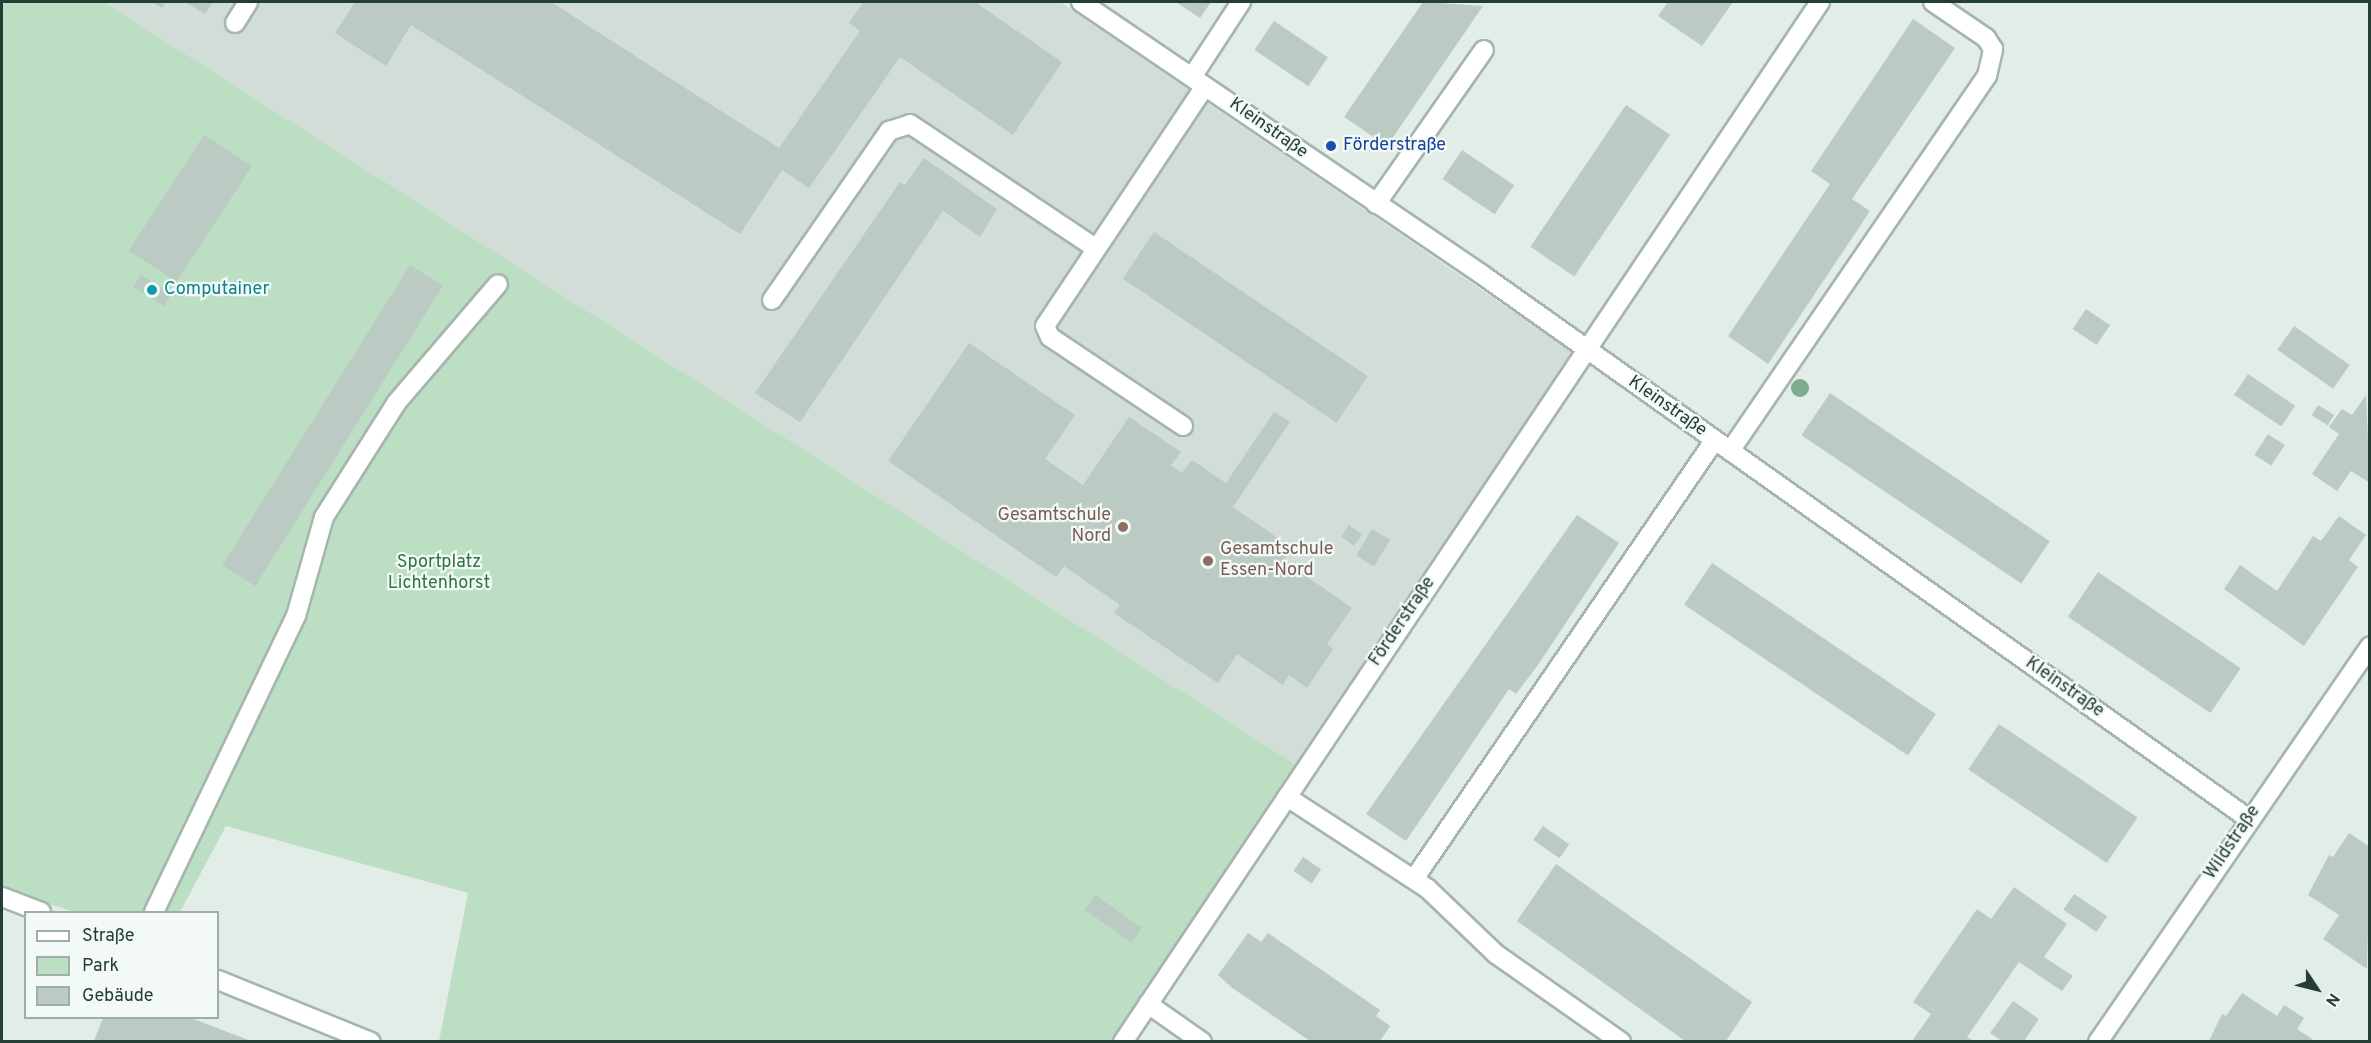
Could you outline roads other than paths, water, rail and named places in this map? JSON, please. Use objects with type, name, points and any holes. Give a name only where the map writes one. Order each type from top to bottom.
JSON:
[{"type":"street","points":[[235,23],[248,2]]},
{"type":"street","name":"Kleinstraße","points":[[1081,2],[1585,350],[2249,819]]},
{"type":"street","points":[[1183,426],[1050,337],[1045,326],[1198,81],[1241,2]]},
{"type":"street","name":"Förderstraße","points":[[1123,1041],[1820,2]]},
{"type":"street","points":[[1730,452],[1987,76],[1992,49],[1986,38],[1933,2]]},
{"type":"street","points":[[1376,204],[1484,50]]},
{"type":"street","points":[[772,300],[889,131],[910,124],[1095,248]]},
{"type":"street","points":[[154,911],[296,616],[324,517],[397,402],[498,284]]},
{"type":"street","points":[[1413,879],[1714,441]]},
{"type":"street","name":"Wildstraße","points":[[2098,1041],[2370,646]]},
{"type":"street","points":[[1287,797],[1413,879],[1496,954],[1622,1041]]},
{"type":"street","points":[[2,897],[38,911]]},
{"type":"street","points":[[219,980],[371,1041]]},
{"type":"street","points":[[1148,1004],[1202,1041]]},
{"type":"place","name":"Förderstraße","points":[[1331,146]]},
{"type":"place","name":"Computainer","points":[[152,290]]},
{"type":"place","name":"Gesamtschule Nord","points":[[1123,527]]},
{"type":"place","name":"Gesamtschule Essen-Nord","points":[[1208,561]]},
{"type":"park label","name":"Sportplatz Lichtenhorst","points":[[439,574]]}]
